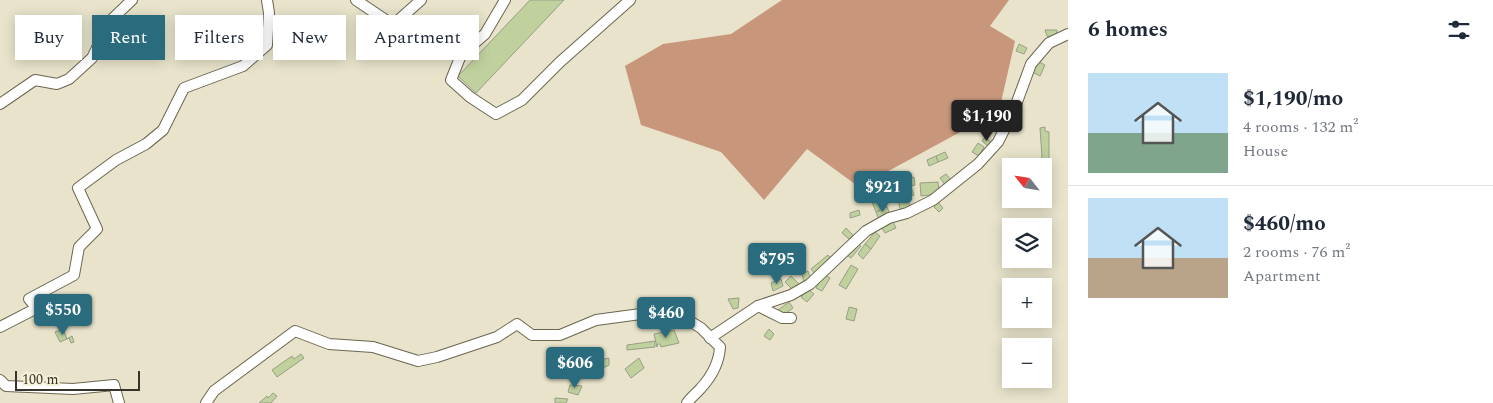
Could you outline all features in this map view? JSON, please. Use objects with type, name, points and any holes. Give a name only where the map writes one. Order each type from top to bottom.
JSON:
[{"type":"street","points":[[0,104],[35,80],[57,84],[69,79],[92,58],[110,21],[132,0]]},
{"type":"street","points":[[0,327],[37,308],[29,299],[74,275],[79,247],[97,229],[78,188],[116,160],[146,144],[163,130],[184,88],[243,66],[267,45],[269,13],[267,0]]},
{"type":"street","points":[[356,0],[393,25],[421,0]]},
{"type":"street","points":[[505,0],[486,34],[461,55],[451,80],[496,114],[522,100],[560,62],[630,0]]},
{"type":"street","points":[[710,338],[758,306],[791,295],[810,284],[866,231],[889,218],[907,213],[933,200],[977,164],[998,142],[1014,110],[1030,64],[1049,44],[1068,34]]},
{"type":"street","points":[[758,306],[782,318],[791,318]]},
{"type":"street","points":[[206,403],[214,391],[295,331],[330,344],[372,347],[418,361],[437,357],[497,337],[516,324],[532,336],[560,335],[596,320],[648,313],[671,314],[688,320],[701,328],[720,347],[719,358],[709,379],[687,403]]},
{"type":"street","points":[[0,380],[6,386],[73,389],[114,384],[119,403]]},
{"type":"shaded area","points":[[782,0],[1009,0],[990,26],[1015,41],[999,111],[859,187],[807,149],[764,200],[721,152],[641,125],[625,66],[663,44],[731,34]]},
{"type":"building","points":[[530,0],[564,0],[476,93],[458,76],[473,60],[479,60],[479,54]]},
{"type":"building","points":[[1045,30],[1057,30],[1056,36],[1047,36]]},
{"type":"building","points":[[1019,44],[1027,48],[1024,54],[1016,51]]},
{"type":"building","points":[[1037,61],[1045,65],[1040,76],[1032,72]]},
{"type":"building","points":[[1045,127],[1045,131],[1049,132],[1049,158],[1041,158],[1040,128]]},
{"type":"building","points":[[985,137],[992,143],[989,147],[982,141]]},
{"type":"building","points":[[978,143],[984,147],[979,156],[972,152]]},
{"type":"building","points":[[945,152],[948,158],[938,162],[936,156]]},
{"type":"building","points":[[936,156],[938,162],[929,166],[927,160]]},
{"type":"building","points":[[946,174],[952,181],[946,186],[940,178]]},
{"type":"building","points":[[914,177],[915,185],[910,186],[909,178]]},
{"type":"building","points":[[938,182],[939,194],[921,196],[920,183]]},
{"type":"building","points":[[911,187],[914,195],[907,197],[911,209],[901,212],[896,192]]},
{"type":"building","points":[[883,198],[887,207],[876,212],[872,202]]},
{"type":"building","points":[[938,202],[943,208],[939,212],[934,207]]},
{"type":"building","points":[[887,207],[890,214],[879,220],[876,212]]},
{"type":"building","points":[[859,210],[860,215],[850,218],[850,213]]},
{"type":"building","points":[[892,220],[896,228],[885,233],[881,226]]},
{"type":"building","points":[[846,228],[853,235],[849,239],[842,233]]},
{"type":"building","points":[[875,232],[880,236],[871,249],[865,244]]},
{"type":"building","points":[[857,242],[861,246],[851,258],[847,255]]},
{"type":"building","points":[[865,244],[871,249],[863,259],[858,254]]},
{"type":"building","points":[[828,255],[832,260],[815,274],[811,269]]},
{"type":"building","points":[[851,265],[858,269],[846,289],[839,285]]},
{"type":"building","points":[[808,271],[811,280],[804,282],[802,274]]},
{"type":"building","points":[[824,274],[830,278],[822,291],[816,288]]},
{"type":"building","points":[[791,276],[799,284],[793,290],[785,282]]},
{"type":"building","points":[[781,279],[783,286],[773,291],[771,283]]},
{"type":"building","points":[[808,289],[814,294],[807,302],[801,297]]},
{"type":"building","points":[[739,298],[738,308],[733,309],[728,299]]},
{"type":"building","points":[[789,302],[793,308],[782,316],[778,310]]},
{"type":"building","points":[[849,307],[857,309],[854,321],[846,319]]},
{"type":"building","points":[[63,329],[67,339],[60,342],[55,332]]},
{"type":"building","points":[[769,329],[774,334],[770,340],[764,336]]},
{"type":"building","points":[[674,330],[679,343],[661,347],[658,344],[657,347],[654,334]]},
{"type":"building","points":[[72,336],[74,342],[71,343],[69,338]]},
{"type":"building","points":[[655,341],[655,347],[627,350],[627,345]]},
{"type":"building","points":[[301,354],[304,358],[277,377],[272,370],[292,356],[294,359]]},
{"type":"building","points":[[609,358],[609,365],[603,368],[600,360]]},
{"type":"building","points":[[639,358],[644,368],[631,378],[625,369]]},
{"type":"building","points":[[599,367],[598,375],[582,378],[580,368]]},
{"type":"building","points":[[570,385],[582,386],[578,395],[568,392]]},
{"type":"building","points":[[273,393],[277,396],[271,403],[259,403],[267,396],[268,398]]},
{"type":"building","points":[[555,398],[568,399],[566,403],[555,403]]}]
